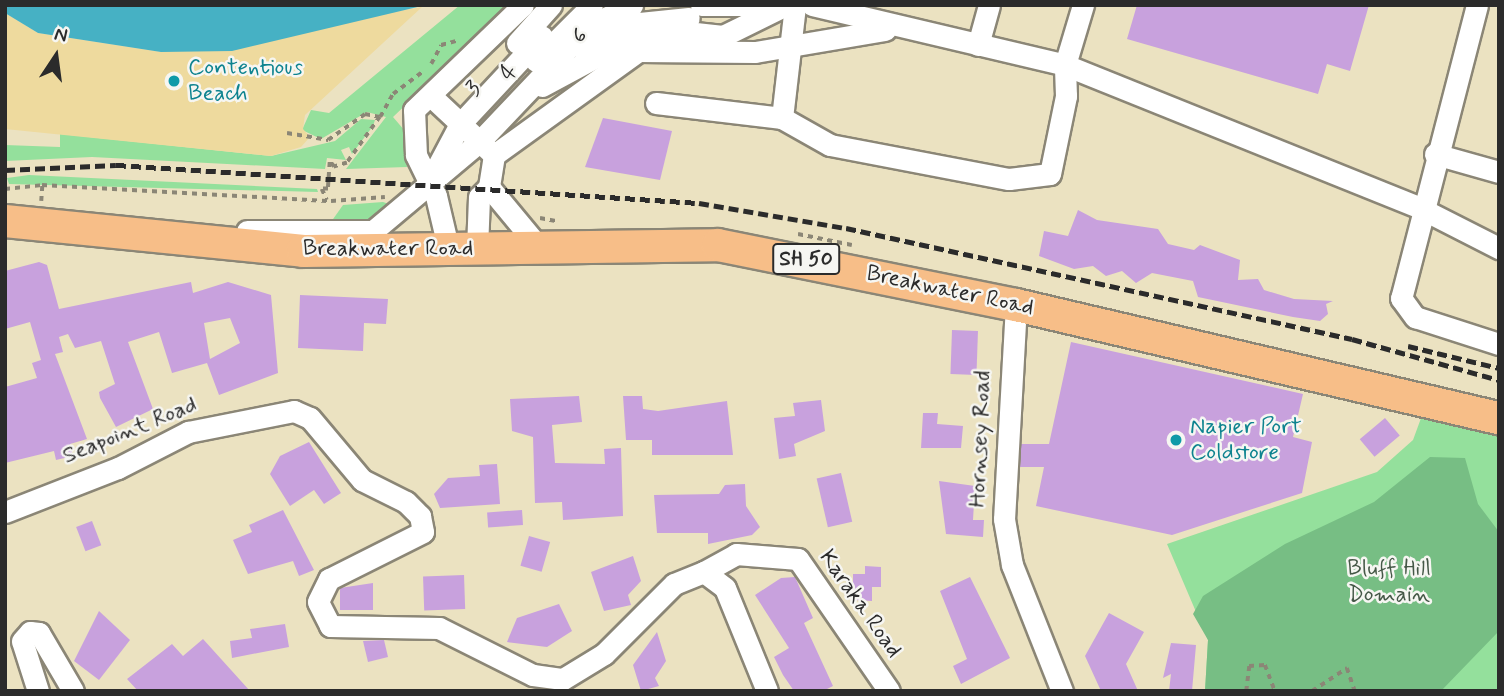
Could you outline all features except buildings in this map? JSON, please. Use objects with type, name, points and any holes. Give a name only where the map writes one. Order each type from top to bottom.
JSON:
[{"type":"highway","name":"Breakwater Road","points":[[5,221],[303,251],[718,245],[1016,305],[1499,418]]},
{"type":"highway","name":"Breakwater Road","points":[[5,234],[73,242],[86,230]]},
{"type":"street","points":[[463,250],[429,183],[412,121],[417,103],[432,97],[523,5]]},
{"type":"street","points":[[470,134],[551,5]]},
{"type":"street","points":[[429,183],[571,5]]},
{"type":"street","name":"3","points":[[470,134],[592,5]]},
{"type":"street","name":"4","points":[[86,230],[354,234],[389,220],[429,183],[470,134],[520,99],[589,26],[632,5]]},
{"type":"street","points":[[701,5],[760,5]]},
{"type":"street","points":[[520,99],[560,75],[620,25],[678,17],[725,23],[783,5]]},
{"type":"street","points":[[782,118],[795,5]]},
{"type":"street","points":[[812,5],[1065,65],[1420,208],[1499,248]]},
{"type":"street","points":[[978,44],[989,5]]},
{"type":"street","points":[[656,103],[782,118],[830,145],[1009,179],[1050,174],[1066,96],[1065,65],[1083,5]]},
{"type":"street","points":[[1476,5],[1402,282],[1404,309],[1499,345]]},
{"type":"street","points":[[470,134],[638,51],[790,47],[856,32],[912,29]]},
{"type":"street","points":[[432,97],[470,134],[489,187],[538,246]]},
{"type":"street","points":[[1435,153],[1499,172]]},
{"type":"street","points":[[463,250],[479,197],[489,187]]},
{"type":"street","name":"Hornsey Road","points":[[1016,305],[1004,519],[1013,565],[1062,691]]},
{"type":"street","name":"Seapoint Road","points":[[5,512],[118,468],[188,432],[294,411],[310,418],[362,480],[406,502],[420,516],[424,532],[329,579],[318,603],[330,626],[439,628],[533,675],[563,679],[604,654],[674,584],[704,572]]},
{"type":"street","name":"Karaka Road","points":[[704,572],[736,554],[798,559],[889,691]]},
{"type":"street","points":[[704,572],[724,588],[767,691]]},
{"type":"street","points":[[37,691],[22,641],[30,632],[39,633],[73,691]]},
{"type":"path","points":[[287,133],[328,140],[365,114],[380,117],[347,163],[334,167],[330,162],[328,189],[322,189],[327,200]]},
{"type":"path","points":[[5,189],[42,186],[327,200],[394,200]]},
{"type":"path","points":[[1246,691],[1250,666],[1265,665],[1275,691]]},
{"type":"path","points":[[1312,691],[1347,668],[1354,691]]},
{"type":"green space","points":[[460,5],[510,5],[393,117],[405,131],[407,167],[346,169],[386,117],[367,112],[321,139],[302,130],[311,110],[329,113]]},
{"type":"green space","points":[[361,119],[375,120],[352,154],[349,147],[341,150],[346,160],[327,158],[325,169],[92,157],[5,161],[5,145],[60,147],[60,134],[271,156],[335,141]]},
{"type":"green space","points":[[29,175],[317,189],[318,192],[9,184],[7,178]]},
{"type":"green space","points":[[383,202],[389,204],[365,223],[331,222],[343,205]]},
{"type":"green space","name":"Bluff Hill Domain","points":[[1424,410],[1499,435],[1499,691],[1205,691],[1208,640],[1167,544],[1377,472],[1413,440]]},
{"type":"green space","name":"Bluff Hill Domain","points":[[1430,457],[1465,458],[1478,504],[1499,532],[1499,631],[1441,691],[1205,691],[1208,640],[1193,614],[1203,596],[1285,544],[1374,502]]},
{"type":"sand","name":"Contentious Beach","points":[[422,7],[305,115],[303,129],[310,137],[301,147],[271,156],[5,129],[5,13],[38,33],[161,52]]},
{"type":"water","points":[[5,5],[426,5],[232,51],[161,52],[38,33],[5,13]]},
{"type":"railway","points":[[5,170],[116,165],[699,203],[846,228],[1352,339],[1499,380]]},
{"type":"railway","points":[[1408,346],[1499,368]]},
{"type":"place","name":"Contentious Beach","points":[[174,81]]},
{"type":"place","name":"Napier Port Coldstore","points":[[1176,440]]}]
